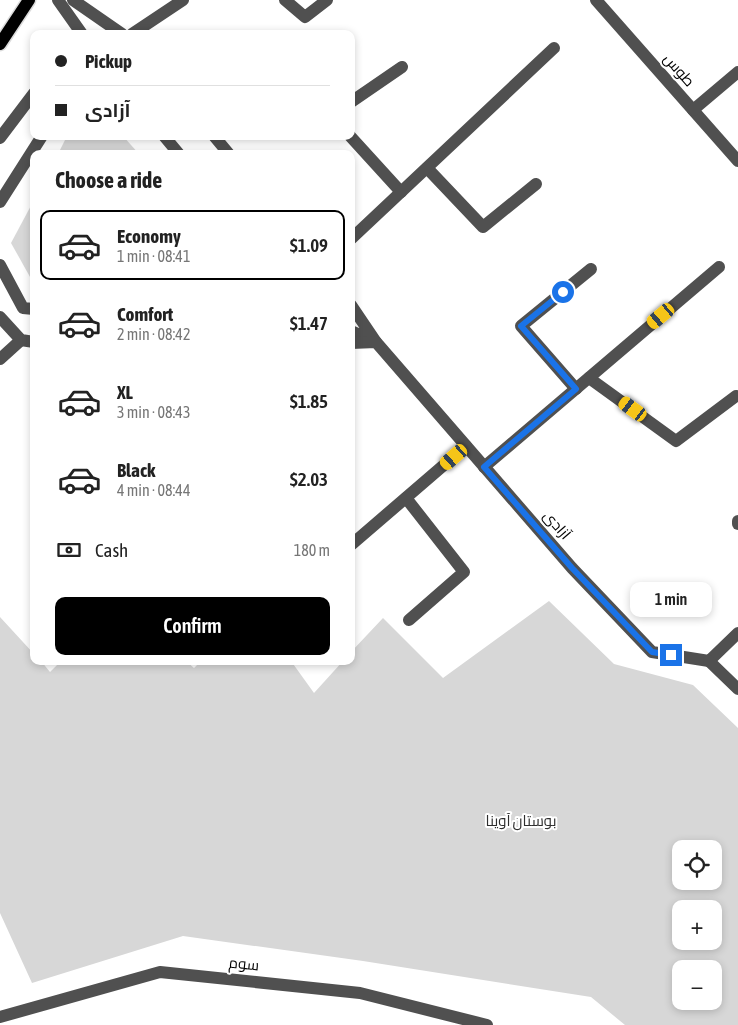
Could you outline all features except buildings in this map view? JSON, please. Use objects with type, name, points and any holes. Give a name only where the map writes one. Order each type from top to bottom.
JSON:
[{"type":"main road","points":[[0,44],[29,0]]},
{"type":"street","points":[[58,0],[78,30]]},
{"type":"street","points":[[73,0],[116,30]]},
{"type":"street","points":[[138,30],[183,0]]},
{"type":"street","points":[[285,0],[305,17],[327,0]]},
{"type":"street","name":"طوس","points":[[596,0],[738,161]]},
{"type":"street","points":[[355,235],[554,48]]},
{"type":"street","points":[[355,99],[402,67]]},
{"type":"street","points":[[693,110],[738,72]]},
{"type":"street","points":[[0,138],[30,98]]},
{"type":"street","points":[[167,140],[176,150]]},
{"type":"street","points":[[217,140],[226,150]]},
{"type":"street","points":[[354,140],[401,192]]},
{"type":"street","points":[[0,202],[30,155]]},
{"type":"street","points":[[427,168],[483,227],[536,184]]},
{"type":"street","points":[[0,265],[23,308],[30,309]]},
{"type":"street","points":[[484,467],[719,267]]},
{"type":"street","points":[[576,389],[521,326],[591,269]]},
{"type":"street","name":"آزادی","points":[[355,310],[376,342],[484,467],[572,568],[652,652],[709,661]]},
{"type":"street","points":[[0,317],[28,341],[0,359]]},
{"type":"street","name":"آزادی","points":[[355,333],[376,342]]},
{"type":"street","points":[[355,339],[376,342]]},
{"type":"street","points":[[355,343],[376,342]]},
{"type":"street","points":[[589,378],[676,441],[736,396]]},
{"type":"street","points":[[355,542],[466,446]]},
{"type":"street","points":[[406,498],[464,572],[409,620]]},
{"type":"street","points":[[738,633],[709,661],[738,689]]},
{"type":"street","name":"سوم","points":[[0,1018],[160,972],[360,993],[487,1025]]},
{"type":"green space","points":[[65,140],[127,140],[135,150],[60,150]]},
{"type":"green space","points":[[30,207],[30,277],[11,243]]},
{"type":"green space","name":"بوستان آوینا","points":[[549,601],[614,664],[693,685],[738,728],[738,1025],[625,1025],[591,997],[363,961],[183,936],[32,983],[0,913],[0,617],[30,650],[30,665],[44,665],[50,672],[57,665],[191,665],[194,668],[197,665],[294,665],[314,693],[339,665],[355,665],[355,648],[383,618],[443,678]]},
{"type":"route","points":[[563,292],[521,326],[576,389],[484,467],[572,568],[652,652],[671,655]]}]
